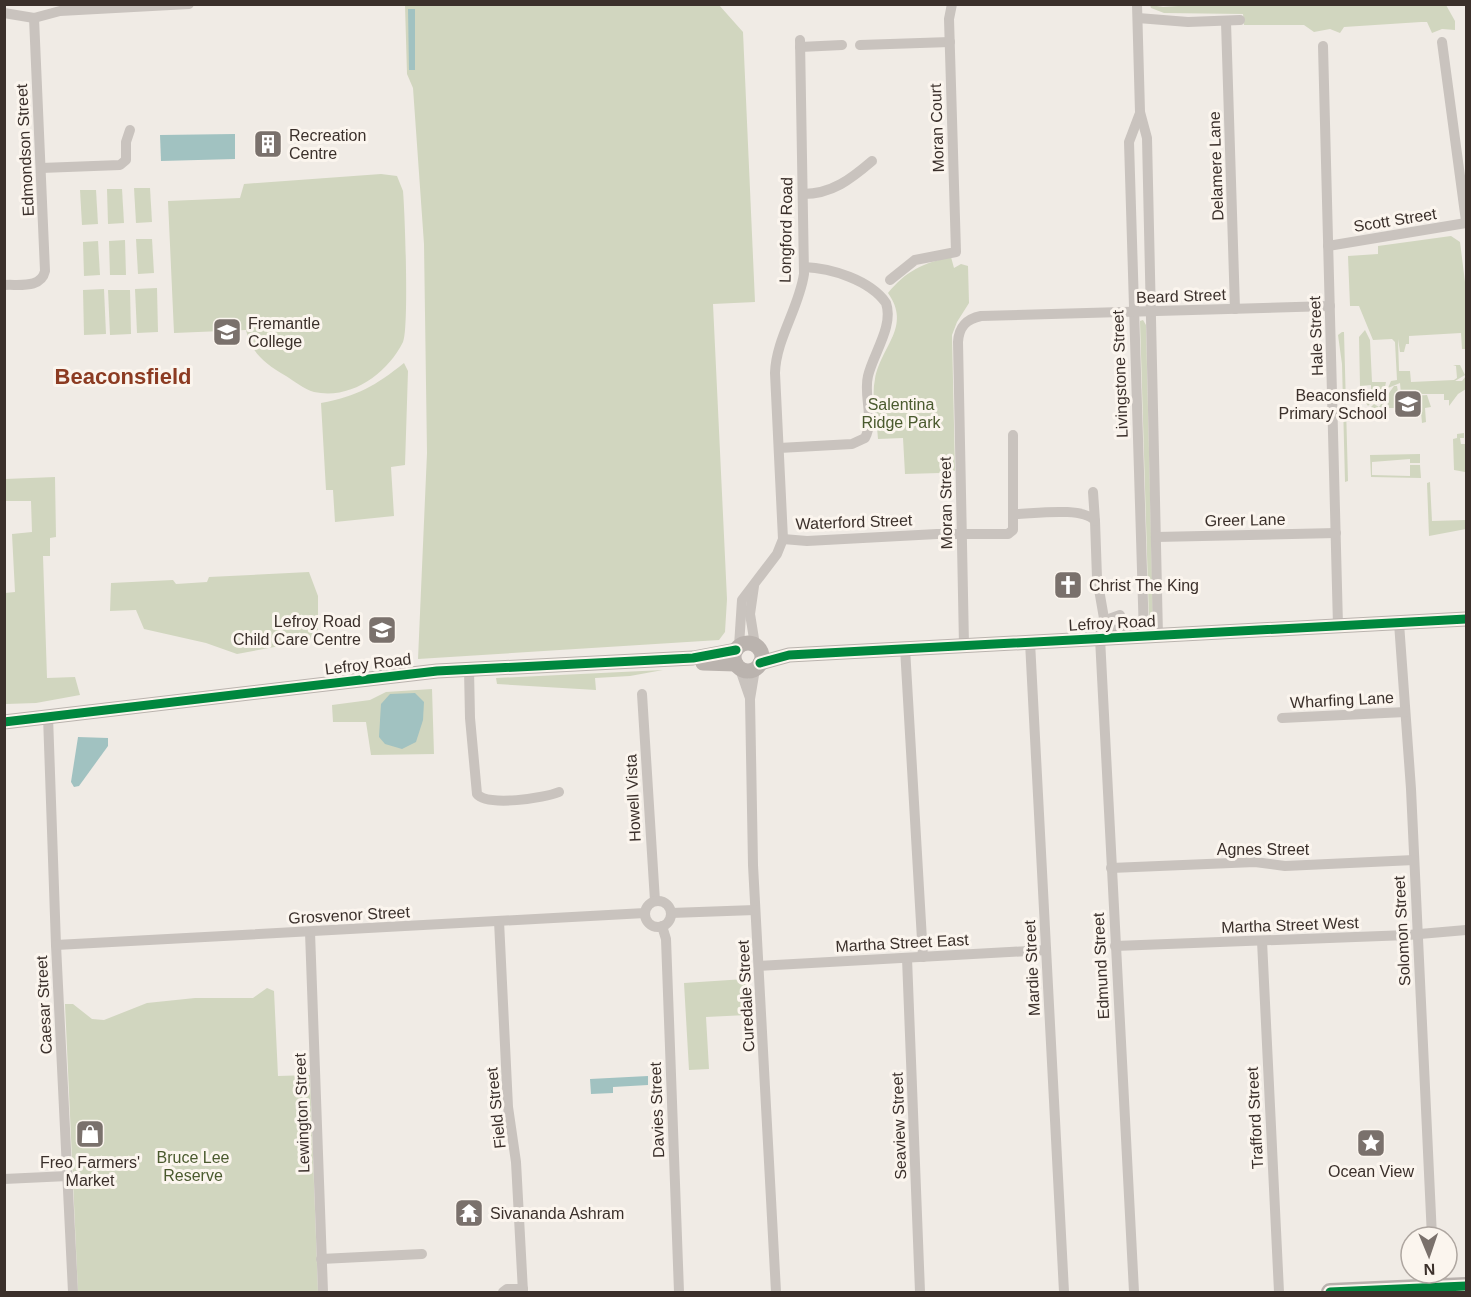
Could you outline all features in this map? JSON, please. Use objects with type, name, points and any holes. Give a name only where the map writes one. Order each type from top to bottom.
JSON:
[{"type":"main road","points":[[1332,1292],[1439,1285]]},
{"type":"street","points":[[4,13],[34,18],[60,11],[189,4]]},
{"type":"street","name":"Moran Court","points":[[890,280],[915,260],[956,252],[949,19],[952,4]]},
{"type":"street","name":"Livingstone Street","points":[[1137,4],[1140,112],[1147,138],[1156,537],[1151,636]]},
{"type":"street","name":"Edmondson Street","points":[[4,285],[33,284],[41,280],[45,271],[34,18]]},
{"type":"street","points":[[1138,18],[1226,22],[1240,20]]},
{"type":"street","name":"Delamere Lane","points":[[1226,22],[1235,309]]},
{"type":"street","points":[[860,45],[950,42]]},
{"type":"street","points":[[1442,42],[1467,222]]},
{"type":"street","name":"Longford Road","points":[[783,539],[775,366],[798,302],[804,267],[800,44],[842,45]]},
{"type":"street","name":"Hale Street","points":[[1323,46],[1338,626]]},
{"type":"street","name":"Livingstone Street","points":[[1140,112],[1129,142],[1143,621],[1151,636]]},
{"type":"street","points":[[41,168],[120,165],[126,160],[126,142],[130,130]]},
{"type":"street","points":[[802,194],[830,190],[872,161]]},
{"type":"street","name":"Scott Street","points":[[1328,246],[1467,222]]},
{"type":"street","points":[[779,448],[857,443],[865,438],[868,429],[867,380],[888,311],[880,296],[854,281],[828,269],[804,267]]},
{"type":"street","name":"Beard Street","points":[[963,325],[981,316],[1330,306]]},
{"type":"street","name":"Moran Street","points":[[963,325],[958,342],[964,645]]},
{"type":"street","points":[[1013,435],[1013,514],[1077,513],[1087,514],[1095,520]]},
{"type":"street","name":"Edmund Street","points":[[1093,492],[1102,626],[1114,946],[1134,1293]]},
{"type":"street","name":"Waterford Street","points":[[783,539],[807,541],[1008,534],[1012,531],[1013,514]]},
{"type":"street","name":"Greer Lane","points":[[1156,537],[1336,533]]},
{"type":"street","points":[[747,657],[742,600],[777,554],[783,539]]},
{"type":"street","points":[[1102,626],[1108,618],[1120,614]]},
{"type":"street","name":"Lefroy Road","points":[[4,722],[48,720],[469,673],[1030,642],[1102,626],[1151,636],[1467,619]]},
{"type":"street","points":[[1102,626],[1132,629],[1143,621]]},
{"type":"street","name":"Solomon Street","points":[[1400,623],[1431,1225]]},
{"type":"street","name":"Mardie Street","points":[[1030,642],[1064,1293]]},
{"type":"street","points":[[905,648],[923,957]]},
{"type":"street","name":"Curedale Street","points":[[747,657],[755,910],[776,1293]]},
{"type":"street","points":[[469,673],[470,718],[477,794],[481,799],[545,798],[560,792]]},
{"type":"street","name":"Howell Vista","points":[[642,694],[655,901]]},
{"type":"street","name":"Wharfing Lane","points":[[1282,718],[1405,712]]},
{"type":"street","name":"Lefroy Road","points":[[4,730],[48,720]]},
{"type":"street","name":"Caesar Street","points":[[48,720],[56,945],[73,1293]]},
{"type":"street","name":"Agnes Street","points":[[1111,868],[1255,862],[1286,866],[1414,860]]},
{"type":"street","points":[[655,901],[669,906],[671,912],[669,921],[662,926],[654,926],[647,921],[645,913],[648,905],[655,901]]},
{"type":"street","points":[[671,912],[755,910]]},
{"type":"street","name":"Grosvenor Street","points":[[56,945],[645,913]]},
{"type":"street","name":"Field Street","points":[[500,921],[508,1107],[516,1162],[523,1291]]},
{"type":"street","name":"Davies Street","points":[[662,926],[666,939],[679,1293]]},
{"type":"street","name":"Martha Street West","points":[[1114,946],[1467,930]]},
{"type":"street","name":"Lewington Street","points":[[310,932],[323,1293]]},
{"type":"street","name":"Trafford Street","points":[[1262,941],[1279,1293]]},
{"type":"street","name":"Martha Street East","points":[[759,966],[1046,950]]},
{"type":"street","name":"Seaview Street","points":[[907,958],[920,1293]]},
{"type":"street","points":[[4,1179],[68,1176]]},
{"type":"street","points":[[321,1259],[422,1254]]},
{"type":"street","points":[[503,1293],[507,1289],[523,1291]]},
{"type":"green space","points":[[1208,4],[1446,5],[1455,21],[1455,30],[1442,29],[1432,33],[1427,22],[1421,22],[1344,27],[1340,33],[1330,29],[1314,32],[1304,25],[1244,25],[1243,14],[1164,13],[1151,8],[1150,5],[1163,7]]},
{"type":"green space","points":[[405,5],[719,5],[743,32],[755,302],[713,304],[727,599],[725,632],[719,640],[418,659],[427,453],[424,244],[413,88],[407,74]]},
{"type":"green space","points":[[381,174],[397,176],[403,191],[406,316],[403,342],[396,354],[378,374],[354,388],[341,392],[314,392],[299,385],[265,362],[251,345],[246,330],[174,333],[168,201],[240,198],[244,184]]},
{"type":"green space","points":[[134,188],[150,188],[152,222],[136,223]]},
{"type":"green space","points":[[107,189],[122,189],[124,223],[108,224]]},
{"type":"green space","points":[[80,190],[96,190],[98,224],[82,225]]},
{"type":"green space","points":[[1451,236],[1460,242],[1466,290],[1466,349],[1462,349],[1461,333],[1409,336],[1409,344],[1406,344],[1404,352],[1400,352],[1398,339],[1399,371],[1410,371],[1411,382],[1454,380],[1457,378],[1456,366],[1453,365],[1460,365],[1465,375],[1455,381],[1462,381],[1466,376],[1466,389],[1458,394],[1449,406],[1449,400],[1444,400],[1444,394],[1401,394],[1400,383],[1388,388],[1391,381],[1397,380],[1395,342],[1392,339],[1373,340],[1359,306],[1350,306],[1348,256],[1378,254],[1378,246]]},
{"type":"green space","points":[[136,239],[152,239],[154,273],[138,274]]},
{"type":"green space","points":[[125,240],[126,275],[110,275],[109,241]]},
{"type":"green space","points":[[98,241],[100,275],[84,276],[83,242]]},
{"type":"green space","name":"Salentina Ridge Park","points":[[951,257],[954,268],[961,264],[968,266],[969,303],[952,335],[955,471],[943,466],[940,473],[905,474],[903,438],[878,439],[875,409],[875,379],[878,367],[896,326],[895,305],[888,293],[916,269]]},
{"type":"green space","points":[[157,288],[158,332],[137,333],[135,289]]},
{"type":"green space","points":[[104,289],[106,334],[84,335],[83,290]]},
{"type":"green space","points":[[108,290],[130,290],[131,334],[110,335]]},
{"type":"green space","points":[[1143,320],[1146,325],[1153,621],[1149,621],[1140,321]]},
{"type":"green space","points":[[1365,330],[1370,340],[1372,382],[1386,382],[1385,387],[1371,403],[1371,385],[1360,386],[1359,337]]},
{"type":"green space","points":[[1344,332],[1348,481],[1345,482],[1342,364],[1338,335]]},
{"type":"green space","points":[[404,363],[408,371],[405,465],[391,467],[394,516],[335,522],[333,490],[326,490],[321,403],[366,389]]},
{"type":"green space","points":[[1394,386],[1397,386],[1399,397],[1427,395],[1431,407],[1425,408],[1426,422],[1422,423],[1421,412],[1413,414],[1415,408],[1370,408],[1374,404],[1379,407]]},
{"type":"green space","points":[[1464,433],[1464,438],[1460,438],[1461,444],[1466,444],[1465,472],[1454,470],[1453,439],[1457,438],[1457,434]]},
{"type":"green space","points":[[1420,454],[1420,463],[1410,463],[1410,459],[1372,462],[1372,475],[1410,476],[1410,465],[1420,465],[1421,478],[1371,477],[1370,455]]},
{"type":"green space","points":[[55,477],[56,537],[50,538],[50,556],[43,556],[47,678],[75,677],[80,695],[36,703],[6,704],[5,593],[15,592],[12,534],[32,532],[31,501],[5,501],[5,479]]},
{"type":"green space","points":[[1430,482],[1432,521],[1466,520],[1466,529],[1429,536],[1427,483]]},
{"type":"green space","points":[[309,572],[318,596],[318,639],[237,654],[206,643],[144,629],[136,610],[110,611],[111,583],[173,580],[176,584],[207,582],[209,577]]},
{"type":"green space","points":[[663,670],[630,676],[595,678],[596,690],[497,684],[496,678]]},
{"type":"green space","points":[[432,689],[434,754],[371,755],[366,722],[333,722],[332,705],[370,700],[386,692]]},
{"type":"green space","points":[[745,979],[747,1015],[706,1017],[709,1069],[689,1070],[684,983]]},
{"type":"green space","name":"Bruce Lee Reserve","points":[[267,988],[274,991],[278,1076],[310,1075],[318,1292],[78,1292],[65,1004],[73,1004],[92,1019],[104,1020],[147,1003],[195,998],[253,998]]},
{"type":"water","points":[[408,9],[415,9],[415,70],[409,70]]},
{"type":"water","points":[[235,134],[235,159],[161,161],[160,135]]},
{"type":"water","points":[[415,693],[424,702],[423,720],[416,742],[402,749],[385,744],[379,737],[381,704],[390,694]]},
{"type":"water","points":[[78,737],[108,738],[108,746],[79,786],[74,787],[71,782]]},
{"type":"water","points":[[648,1076],[648,1085],[613,1087],[613,1093],[591,1094],[590,1079]]},
{"type":"cycle path","points":[[760,663],[789,655],[1466,619]]},
{"type":"cycle path","points":[[4,722],[437,671],[693,658],[736,650]]},
{"type":"cycle path","points":[[1330,1292],[1466,1286]]},
{"type":"place","name":"Recreation Centre","points":[[268,144]]},
{"type":"place","name":"Fremantle College","points":[[227,332]]},
{"type":"place","name":"Beaconsfield Primary School","points":[[1408,404]]},
{"type":"place","name":"Christ The King","points":[[1068,585]]},
{"type":"place","name":"Lefroy Road Child Care Centre","points":[[382,630]]},
{"type":"place","name":"Freo Farmers' Market","points":[[90,1134]]},
{"type":"place","name":"Ocean View","points":[[1371,1143]]},
{"type":"place","name":"Sivananda Ashram","points":[[469,1213]]},
{"type":"district","name":"Beaconsfield","points":[[123,376]]}]
